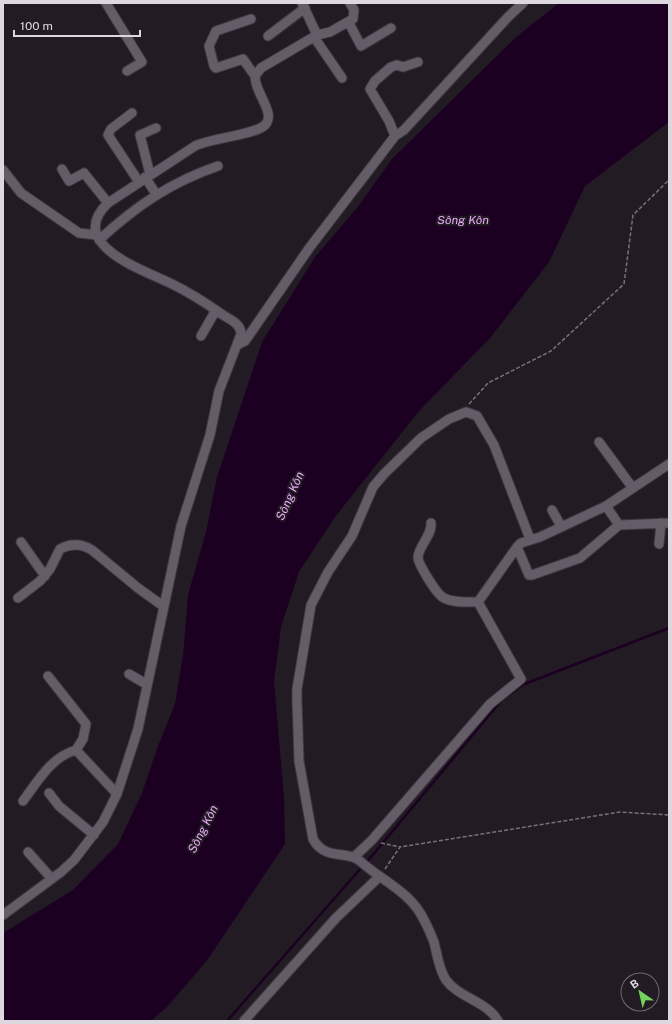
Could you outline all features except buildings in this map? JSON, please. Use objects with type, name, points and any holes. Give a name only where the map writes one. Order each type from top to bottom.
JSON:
[{"type":"street","points":[[106,3],[142,62],[139,66],[127,71]]},
{"type":"street","points":[[255,76],[261,68],[315,36],[330,32],[349,23],[355,15],[350,3]]},
{"type":"street","points":[[237,345],[242,343],[250,335],[310,247],[395,136],[404,130],[508,17],[523,3]]},
{"type":"street","points":[[268,36],[303,5],[315,36],[342,78]]},
{"type":"street","points":[[98,238],[95,229],[96,218],[100,210],[108,203],[202,142],[264,125],[268,121],[268,114],[256,86],[255,76],[243,59],[216,68],[214,66],[209,46],[216,31],[251,19]]},
{"type":"street","points":[[349,23],[361,46],[391,28]]},
{"type":"street","points":[[395,136],[389,121],[370,89],[375,81],[391,67],[397,65],[403,67],[418,62]]},
{"type":"street","points":[[132,113],[111,129],[108,135],[145,178],[156,194]]},
{"type":"street","points":[[145,178],[140,135],[156,128]]},
{"type":"street","points":[[98,238],[156,194],[176,182],[218,166]]},
{"type":"street","points":[[62,169],[69,181],[84,173],[108,203]]},
{"type":"street","points":[[3,170],[21,193],[79,233],[98,238],[124,262],[188,292],[233,322],[241,330],[237,345],[219,391],[210,435],[181,526],[163,606],[158,642],[146,684],[138,729],[117,794],[104,822],[74,860],[52,879],[3,915]]},
{"type":"street","points":[[201,336],[216,310]]},
{"type":"street","points":[[498,1021],[487,1009],[451,985],[445,979],[424,918],[403,892],[379,878],[356,859],[327,852],[316,844],[313,839],[299,761],[297,689],[311,605],[328,572],[352,536],[373,487],[384,474],[421,438],[448,419],[466,412],[477,416],[494,445],[530,539]]},
{"type":"street","points":[[600,442],[632,488]]},
{"type":"street","points":[[478,602],[516,547],[530,539],[540,537],[606,506],[669,464]]},
{"type":"street","points":[[606,506],[619,525]]},
{"type":"street","points":[[552,510],[561,526]]},
{"type":"street","points":[[431,523],[431,529],[419,554],[420,564],[438,593],[445,599],[478,602]]},
{"type":"street","points":[[516,547],[526,571],[532,575],[580,558],[619,525],[665,523],[659,544]]},
{"type":"street","points":[[21,542],[45,576]]},
{"type":"street","points":[[18,598],[45,576],[60,549],[73,545],[85,546],[163,606]]},
{"type":"street","points":[[356,859],[490,704],[521,679],[478,602]]},
{"type":"street","points":[[129,674],[146,684]]},
{"type":"street","points":[[23,801],[56,759],[66,752],[76,750],[83,739],[86,724],[48,676]]},
{"type":"street","points":[[76,750],[117,794]]},
{"type":"street","points":[[49,793],[59,806],[94,835]]},
{"type":"street","points":[[28,852],[52,879]]},
{"type":"street","points":[[244,1021],[336,918],[379,878]]},
{"type":"path","points":[[468,404],[488,383],[551,350],[624,284],[632,215],[669,180]]},
{"type":"path","points":[[378,842],[389,846],[400,847],[620,812],[669,815]]},
{"type":"path","points":[[379,878],[400,847]]},
{"type":"water","name":"Sông Kôn","points":[[559,3],[669,3],[669,122],[585,186],[549,262],[490,338],[419,411],[335,517],[299,572],[281,627],[274,682],[284,797],[285,844],[208,959],[168,1006],[151,1021],[3,1021],[3,933],[73,890],[118,844],[142,793],[158,746],[175,704],[183,655],[188,595],[206,532],[217,477],[262,342],[315,257],[357,208],[392,159],[515,38]]},
{"type":"waterway","points":[[366,863],[501,701],[522,685],[669,628]]},
{"type":"waterway","points":[[227,1021],[362,867]]}]
